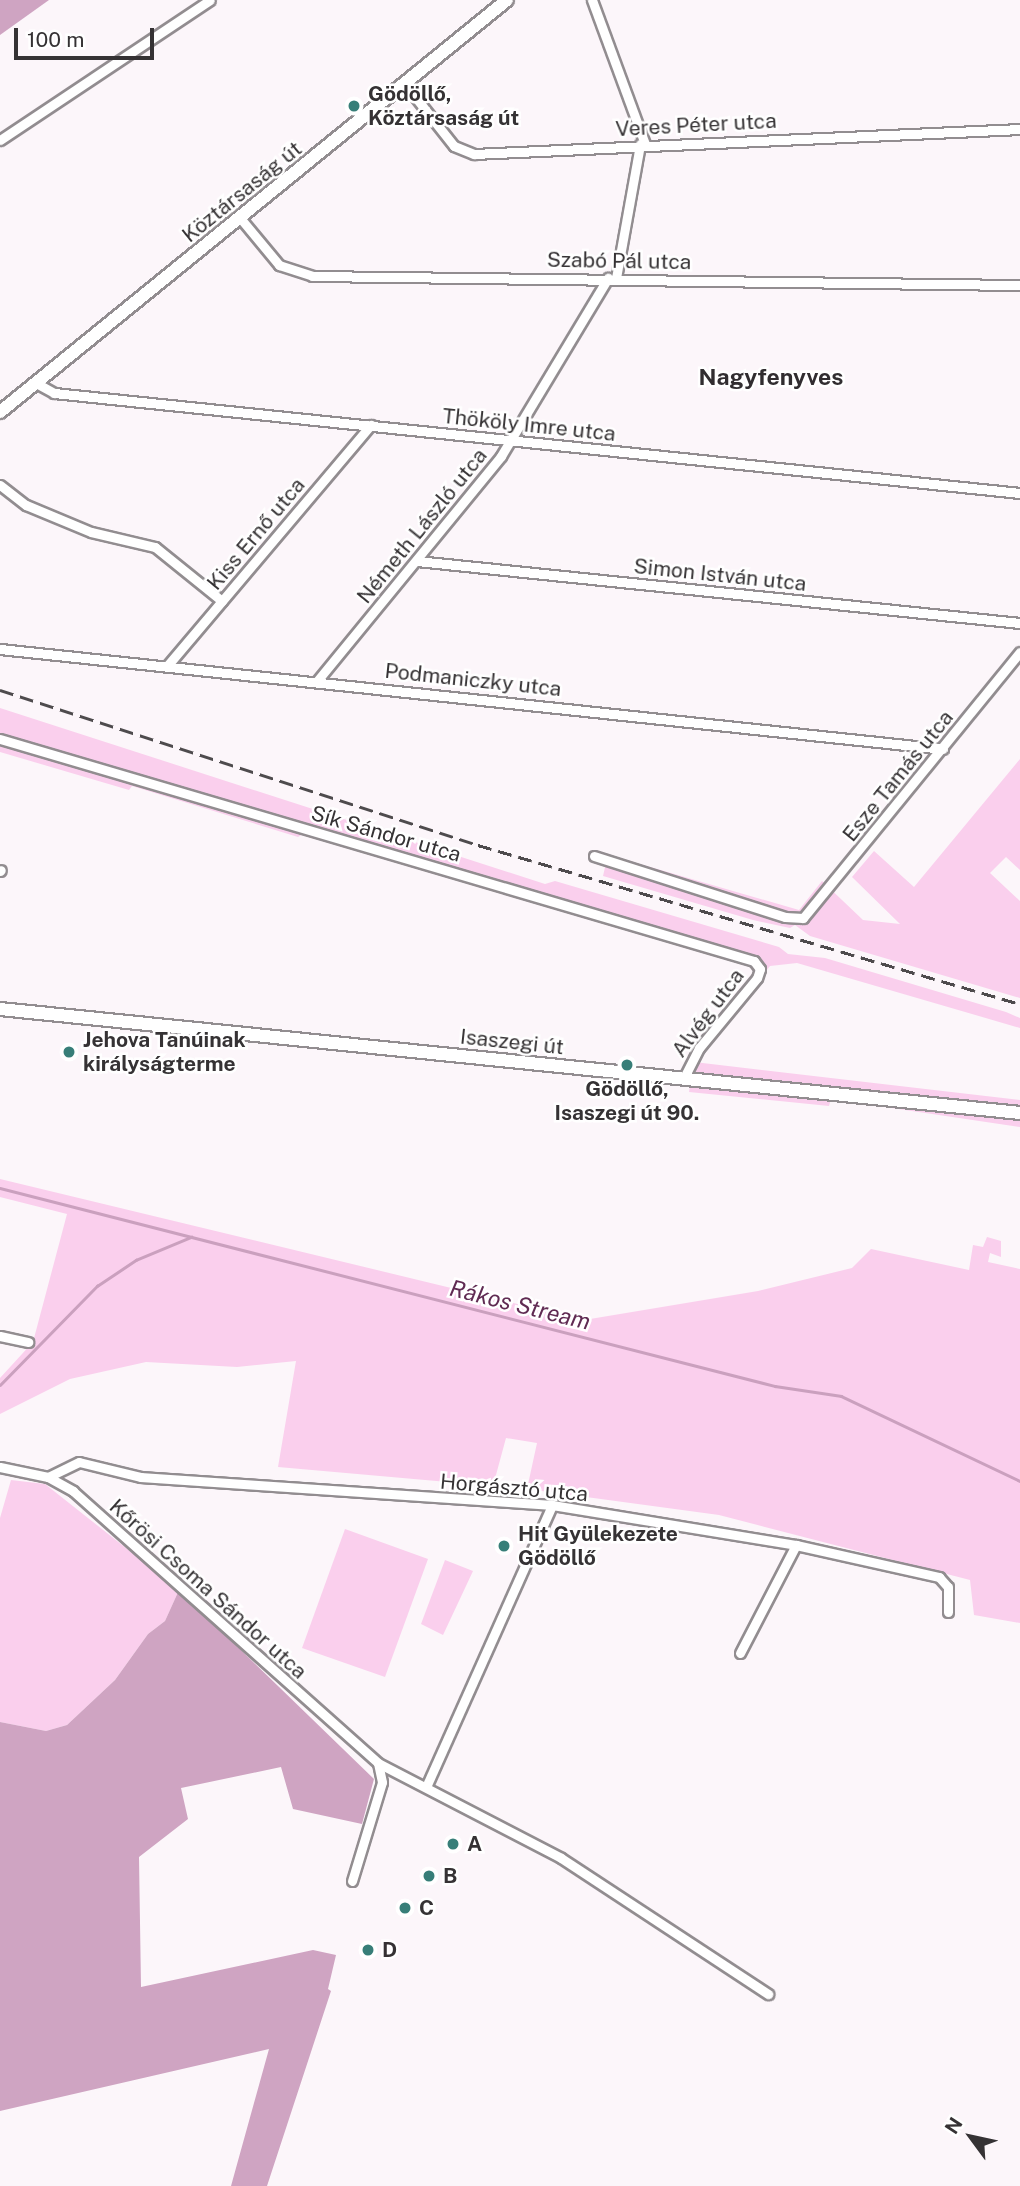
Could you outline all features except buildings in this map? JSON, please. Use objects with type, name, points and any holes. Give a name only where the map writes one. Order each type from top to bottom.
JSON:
[{"type":"main road","name":"Köztársaság út","points":[[0,412],[241,219],[507,0]]},
{"type":"main road","name":"Isaszegi út","points":[[0,1009],[1020,1113]]},
{"type":"street","points":[[0,140],[211,0]]},
{"type":"street","points":[[592,0],[643,144]]},
{"type":"street","name":"Veres Péter utca","points":[[405,84],[448,139],[466,152],[1020,129]]},
{"type":"street","name":"Németh László utca","points":[[317,681],[501,456],[612,278],[643,144]]},
{"type":"street","name":"Szabó Pál utca","points":[[241,219],[279,265],[312,276],[1020,285]]},
{"type":"street","name":"Thököly Imre utca","points":[[37,383],[54,393],[1020,492]]},
{"type":"street","name":"Kiss Ernő utca","points":[[167,666],[371,425]]},
{"type":"street","points":[[0,485],[26,505],[91,532],[148,544],[222,601]]},
{"type":"street","name":"Simon István utca","points":[[417,561],[1020,623]]},
{"type":"street","name":"Podmaniczky utca","points":[[0,649],[943,749]]},
{"type":"street","name":"Esze Tamás utca","points":[[594,856],[785,917],[800,918],[943,749],[1020,652]]},
{"type":"street","name":"Sík Sándor utca","points":[[0,739],[720,949],[752,959],[759,967]]},
{"type":"street","name":"Alvég utca","points":[[682,1079],[699,1048],[757,978],[759,967]]},
{"type":"street","points":[[0,1335],[28,1342]]},
{"type":"street","name":"Horgásztó utca","points":[[48,1477],[60,1467],[79,1462],[141,1477],[552,1505],[796,1545],[942,1579],[948,1587],[948,1612]]},
{"type":"street","name":"Kőrösi Csoma Sándor utca","points":[[0,1467],[48,1477],[84,1500],[378,1763],[561,1858],[768,1994]]},
{"type":"street","points":[[426,1787],[552,1505]]},
{"type":"street","points":[[740,1653],[796,1545]]},
{"type":"street","points":[[352,1881],[382,1782],[378,1763]]},
{"type":"shaded area","points":[[0,0],[49,0],[0,35]]},
{"type":"shaded area","points":[[0,708],[545,884],[555,881],[779,947],[788,954],[825,958],[1006,1012],[1020,1018],[1020,1028],[797,963],[770,966],[766,971],[303,834],[298,837],[132,786],[129,790],[0,752]]},
{"type":"shaded area","points":[[1020,759],[1020,870],[1006,857],[990,873],[1020,901],[1020,998],[810,936],[795,925],[790,928],[753,920],[603,876],[606,863],[591,858],[595,851],[799,910],[822,881],[863,920],[900,924],[852,877],[874,851],[914,887]]},
{"type":"shaded area","points":[[694,1062],[1020,1100],[1020,1127],[831,1099],[829,1106],[689,1092]]},
{"type":"shaded area","points":[[0,1179],[584,1320],[758,1291],[852,1268],[871,1249],[969,1270],[973,1245],[983,1247],[987,1237],[1001,1241],[1001,1257],[990,1253],[988,1262],[1020,1269],[1020,1623],[974,1615],[970,1580],[719,1515],[527,1489],[537,1443],[506,1438],[493,1486],[278,1467],[296,1361],[237,1367],[146,1362],[70,1379],[0,1414],[0,1378],[33,1342],[67,1214],[0,1197]]},
{"type":"shaded area","points":[[11,1480],[45,1484],[179,1590],[165,1621],[148,1634],[115,1680],[67,1725],[46,1731],[0,1722],[0,1518]]},
{"type":"shaded area","points":[[345,1529],[428,1559],[385,1677],[302,1648]]},
{"type":"shaded area","points":[[445,1560],[473,1571],[443,1635],[421,1624]]},
{"type":"shaded area","points":[[179,1590],[374,1779],[362,1824],[293,1809],[281,1767],[181,1788],[188,1819],[139,1857],[141,1987],[313,1950],[336,1955],[328,1989],[331,1991],[267,2186],[231,2186],[269,2049],[0,2111],[0,1722],[46,1731],[67,1725],[115,1680],[148,1634],[165,1621]]},
{"type":"waterway","name":"Rákos Stream","points":[[0,1188],[775,1386],[841,1396],[1020,1481]]},
{"type":"waterway","points":[[0,1385],[97,1286],[136,1260],[191,1237]]},
{"type":"railway","points":[[0,690],[478,845],[1020,1004]]},
{"type":"place","name":"Gödöllő, Köztársaság út","points":[[354,106]]},
{"type":"place","name":"Jehova Tanúinak királyságterme","points":[[69,1052]]},
{"type":"place","name":"Gödöllő, Isaszegi út 90.","points":[[627,1065]]},
{"type":"place","name":"Hit Gyülekezete Gödöllő","points":[[504,1546]]},
{"type":"place","name":"A","points":[[453,1844]]},
{"type":"place","name":"B","points":[[429,1876]]},
{"type":"place","name":"C","points":[[405,1908]]},
{"type":"place","name":"D","points":[[368,1950]]},
{"type":"district","name":"Nagyfenyves","points":[[771,377]]}]
